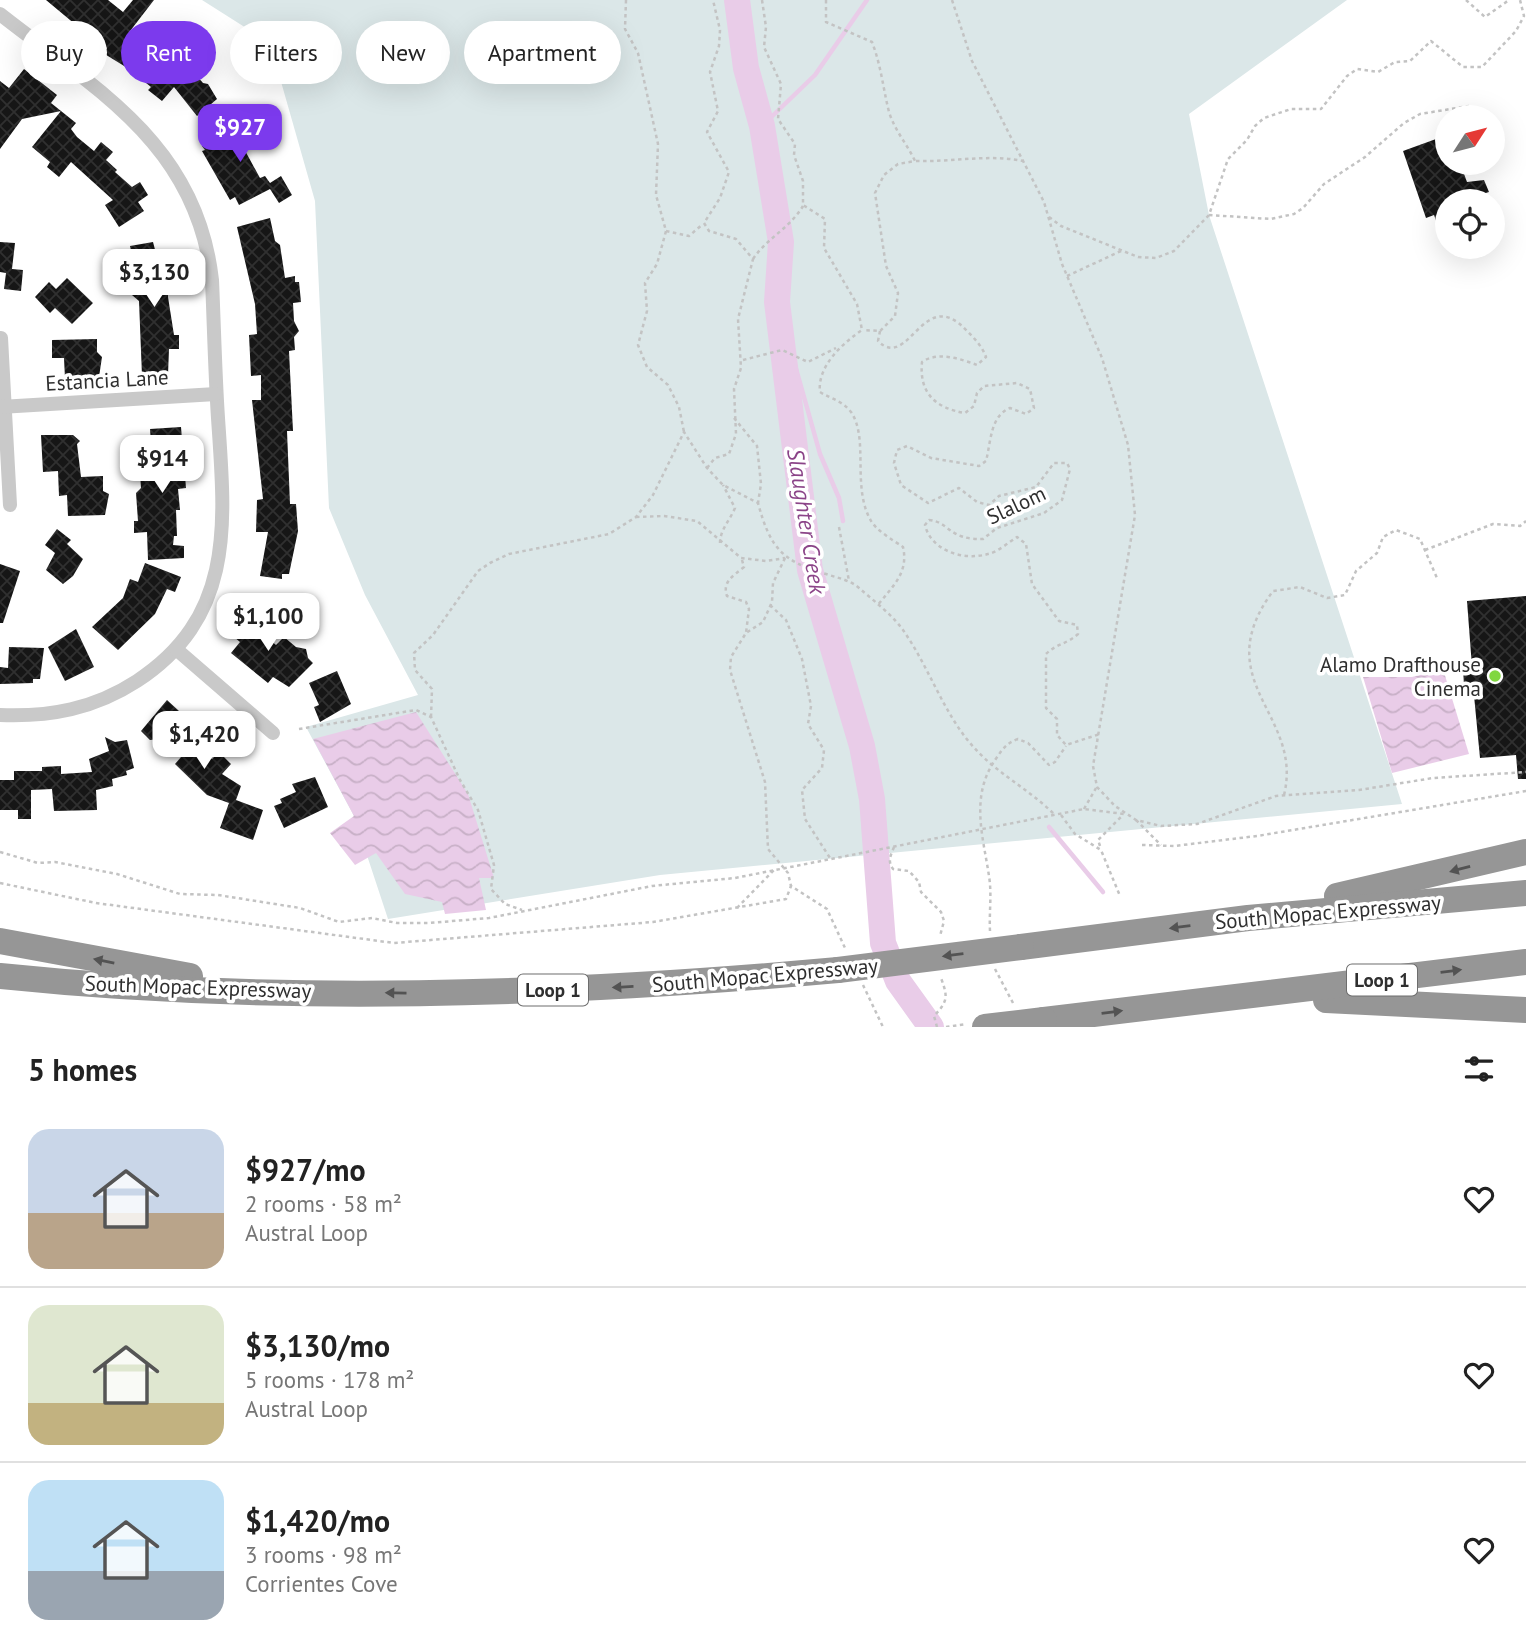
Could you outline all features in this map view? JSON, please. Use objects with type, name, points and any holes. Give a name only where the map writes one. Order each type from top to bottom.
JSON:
[{"type":"highway","points":[[1248,918],[1526,852]]},
{"type":"highway","name":"South Mopac Expressway","points":[[0,976],[147,988],[402,993],[553,990],[843,961],[1021,947],[1248,918],[1526,893]]},
{"type":"highway","points":[[0,941],[268,990]]},
{"type":"highway","name":"Loop 1","points":[[985,1027],[1526,962]]},
{"type":"highway","points":[[1237,998],[1394,1002],[1526,1010]]},
{"type":"street","points":[[0,715],[41,716],[98,702],[147,675],[176,649],[201,614],[219,565],[224,514],[209,252],[203,226],[176,170],[154,140],[123,113],[2,21]]},
{"type":"street","points":[[1,338],[2,407],[10,505]]},
{"type":"street","name":"Estancia Lane","points":[[2,407],[216,394]]},
{"type":"street","points":[[176,649],[272,733]]},
{"type":"path","points":[[626,0],[625,29],[638,53],[659,144],[656,195],[666,231],[657,264],[645,283],[647,311],[638,345],[647,367],[668,385],[679,407],[684,432],[707,468],[723,485],[735,508],[729,523],[720,533],[720,543]]},
{"type":"path","points":[[666,231],[689,236],[704,223],[720,198],[729,173],[707,132],[718,111],[710,72],[719,46],[720,30],[713,0]]},
{"type":"path","points":[[741,368],[738,325],[753,259],[761,247],[795,219],[803,205],[803,180],[794,155],[795,144],[778,119],[781,84],[764,47],[766,27],[762,0]]},
{"type":"path","points":[[825,0],[826,22],[872,41],[881,66],[889,111],[900,139],[915,161]]},
{"type":"path","points":[[952,0],[972,61],[1047,215],[1067,276],[1101,358],[1128,445],[1135,514],[1093,766],[1097,787],[1125,814],[1136,820],[1161,826],[1198,824],[1284,795],[1359,790],[1433,778],[1526,772]]},
{"type":"path","points":[[1466,0],[1485,17],[1509,0]]},
{"type":"path","points":[[1047,215],[1060,226],[1138,257],[1156,258],[1174,251],[1209,215],[1228,159],[1264,118],[1291,109],[1321,109],[1347,76],[1357,69],[1378,72],[1395,62],[1410,61],[1431,41],[1463,67],[1482,67],[1516,31],[1524,16],[1520,0]]},
{"type":"path","points":[[1209,215],[1271,219],[1294,214],[1303,208],[1324,184],[1365,158],[1404,123],[1420,114],[1435,112]]},
{"type":"path","points":[[743,360],[782,350],[808,362],[862,330],[880,331],[895,316],[898,293],[886,266],[875,193],[884,175],[898,164],[971,157],[988,160],[1000,157],[1023,161]]},
{"type":"path","points":[[803,205],[825,219],[824,248],[857,304],[862,330]]},
{"type":"path","points":[[704,223],[709,230],[736,239],[753,259]]},
{"type":"path","points":[[1067,276],[1121,251]]},
{"type":"path","name":"Slalom","points":[[880,331],[878,341],[883,346],[895,348],[905,343],[932,316],[944,315],[961,325],[983,349],[986,356],[977,365],[957,358],[929,357],[922,362],[920,379],[933,401],[950,411],[965,413],[974,406],[977,393],[984,386],[1006,382],[1017,383],[1030,389],[1034,398],[1034,408],[1026,414],[1010,408],[1001,412],[993,427],[986,461],[979,466],[931,457],[907,446],[897,450],[894,463],[901,485],[915,496],[928,503],[959,488],[977,502],[989,505],[999,496],[1036,486],[1054,463],[1067,463],[1070,469],[1062,500],[1044,513],[997,528],[982,539],[955,537],[935,521],[929,520],[925,525],[930,539],[943,551],[988,554],[1017,537],[1026,544],[1032,584],[1059,621],[1077,625],[1078,634],[1067,644],[1055,645],[1046,654],[1046,708],[1057,719],[1057,735],[1066,745]]},
{"type":"path","points":[[838,346],[819,384],[820,392],[836,398],[852,413],[860,446],[860,488],[870,522],[903,547],[906,560],[901,576],[877,606]]},
{"type":"path","points":[[707,468],[715,458],[729,454],[736,434],[734,389],[743,360],[740,352]]},
{"type":"path","points":[[734,418],[757,446],[761,484],[758,503],[766,533],[785,558],[795,565],[849,581],[904,631],[958,727],[999,774],[1030,790],[1055,815]]},
{"type":"path","points":[[525,912],[505,904],[491,889],[494,865],[483,823],[431,717],[432,689],[415,670],[414,653],[433,635],[478,571],[509,554],[609,534],[636,517],[653,495],[684,432]]},
{"type":"path","points":[[723,485],[758,503]]},
{"type":"path","points":[[636,517],[664,516],[697,521],[741,558],[766,561],[785,558]]},
{"type":"path","points":[[1425,550],[1493,524],[1520,526],[1526,521]]},
{"type":"path","points":[[839,527],[849,581]]},
{"type":"path","points":[[1284,795],[1288,773],[1283,747],[1254,685],[1248,663],[1257,614],[1273,591],[1300,587],[1327,598],[1345,595],[1356,571],[1377,553],[1383,537],[1396,530],[1420,539],[1437,578]]},
{"type":"path","points":[[741,558],[744,567],[727,581],[724,590],[727,596],[746,602],[749,609],[746,633],[731,657],[730,670],[765,782],[768,849],[783,867],[791,886],[827,909],[843,961]]},
{"type":"path","points":[[746,633],[763,622],[770,605],[773,583],[785,558]]},
{"type":"path","points":[[770,605],[786,620],[802,659],[811,706],[808,724],[824,750],[822,768],[802,790],[805,818],[831,859]]},
{"type":"path","points":[[299,729],[416,710],[431,717]]},
{"type":"path","points":[[991,941],[989,876],[979,797],[983,780],[1008,743],[1018,738],[1028,743],[1049,765],[1055,762],[1066,745],[1100,734]]},
{"type":"path","points":[[1084,809],[1097,787]]},
{"type":"path","points":[[1142,845],[1163,846],[1257,836],[1526,791]]},
{"type":"path","points":[[0,852],[38,863],[55,862],[117,874],[180,894],[232,897],[300,908],[339,922],[372,918],[397,923],[429,922],[489,918],[652,886],[735,878],[1084,809],[1125,814]]},
{"type":"path","points":[[1060,814],[1075,834],[1101,850]]},
{"type":"path","points":[[1120,896],[1098,840],[1125,814]]},
{"type":"path","points":[[1136,820],[1163,846]]},
{"type":"path","points":[[894,847],[889,859],[890,866],[909,871],[919,882],[922,892],[941,912],[944,921],[940,936]]},
{"type":"path","points":[[737,908],[774,869]]},
{"type":"path","points":[[0,883],[96,903],[394,943],[653,922],[786,899],[791,886]]},
{"type":"path","points":[[993,965],[1016,1009]]},
{"type":"path","points":[[937,1027],[934,1016],[947,1003],[947,994],[940,975]]},
{"type":"path","points":[[862,983],[883,1027]]},
{"type":"shaded area","points":[[202,0],[1347,0],[1189,114],[1209,215],[1402,804],[660,875],[388,919],[354,816],[306,727],[418,695],[365,595],[329,508],[315,201],[282,84],[342,84],[342,21],[235,21]]},
{"type":"water","points":[[1443,669],[1469,754],[1392,773],[1363,677],[1412,677]]},
{"type":"water","points":[[416,712],[468,794],[494,878],[479,878],[486,910],[445,914],[442,902],[405,894],[376,853],[355,865],[330,833],[354,816],[313,739]]},
{"type":"building","points":[[46,0],[108,0],[123,12],[133,0],[154,0],[138,21],[121,21],[121,64],[107,55],[107,21],[71,21]]},
{"type":"building","points":[[21,73],[21,84],[43,84],[57,95],[51,103],[61,111],[22,119],[0,149],[0,81],[9,88]]},
{"type":"building","points":[[147,84],[208,84],[217,99],[197,116],[174,87],[162,101],[148,90],[151,87]]},
{"type":"building","points":[[248,107],[255,127],[243,131],[249,144],[243,147],[260,178],[265,176],[270,183],[281,176],[292,195],[279,203],[270,189],[239,205],[235,197],[230,200],[202,151],[205,150],[202,146],[238,126],[233,112]]},
{"type":"building","points":[[61,111],[76,123],[71,129],[77,137],[94,151],[101,142],[113,152],[106,160],[117,170],[115,172],[132,187],[140,182],[148,195],[138,202],[144,211],[119,227],[105,205],[113,200],[71,162],[59,177],[47,167],[50,162],[32,147]]},
{"type":"building","points":[[1435,139],[1435,175],[1464,175],[1467,182],[1484,180],[1488,189],[1435,189],[1435,218],[1434,215],[1426,218],[1403,151]]},
{"type":"building","points":[[270,218],[275,241],[280,245],[285,278],[295,276],[295,282],[299,282],[301,302],[293,303],[294,321],[299,331],[294,337],[295,350],[289,351],[293,431],[287,431],[290,504],[296,504],[298,531],[289,574],[282,574],[282,579],[260,576],[268,532],[256,532],[257,500],[263,499],[252,400],[261,400],[261,375],[251,376],[249,335],[257,334],[255,304],[237,227]]},
{"type":"building","points":[[0,242],[15,243],[12,269],[23,270],[21,291],[4,289],[6,273],[0,272]]},
{"type":"building","points":[[153,242],[158,261],[172,259],[174,272],[168,272],[168,297],[174,335],[179,335],[179,349],[169,349],[168,375],[142,376],[139,301],[132,295],[137,286],[134,265],[127,262],[132,256],[130,246]]},
{"type":"building","points":[[67,278],[93,303],[72,324],[55,308],[50,313],[35,297],[49,282],[56,289]]},
{"type":"building","points":[[97,339],[97,352],[102,357],[99,377],[65,379],[64,358],[52,358],[52,340]]},
{"type":"building","points":[[181,427],[186,488],[178,489],[180,510],[176,510],[177,536],[174,536],[173,545],[184,546],[184,558],[148,560],[147,532],[134,533],[134,521],[138,521],[136,493],[141,488],[140,473],[153,472],[150,429]]},
{"type":"building","points":[[41,435],[73,435],[80,441],[77,444],[81,477],[103,476],[103,491],[109,494],[105,515],[68,516],[67,495],[59,496],[58,471],[43,472]]},
{"type":"building","points":[[57,529],[71,540],[67,544],[83,559],[73,576],[63,584],[46,570],[55,553],[45,545]]},
{"type":"building","points":[[145,563],[181,577],[175,592],[167,589],[155,614],[118,650],[92,627],[123,598],[130,579],[138,582]]},
{"type":"building","points":[[0,564],[20,571],[3,623],[0,623]]},
{"type":"building","name":"Alamo Drafthouse Cinema","points":[[1526,596],[1526,779],[1518,779],[1516,755],[1480,758],[1473,685],[1464,686],[1463,668],[1472,667],[1467,601]]},
{"type":"building","points":[[241,613],[258,623],[257,629],[276,645],[284,637],[296,647],[306,649],[308,658],[313,663],[289,687],[273,677],[268,683],[231,653],[240,642],[227,631]]},
{"type":"building","points":[[76,629],[94,667],[65,681],[48,647]]},
{"type":"building","points":[[9,647],[44,648],[40,679],[33,679],[33,683],[0,684],[0,667],[8,668]]},
{"type":"building","points":[[337,671],[351,704],[320,722],[314,707],[319,705],[309,683]]},
{"type":"building","points":[[167,700],[179,711],[176,715],[187,725],[185,728],[191,734],[188,737],[212,759],[219,752],[231,764],[222,774],[241,786],[236,800],[263,810],[253,840],[220,828],[229,803],[207,795],[175,764],[181,757],[162,739],[150,740],[141,731]]},
{"type":"building","points":[[105,737],[115,742],[127,740],[134,768],[126,771],[127,775],[112,779],[113,786],[96,790],[97,810],[54,811],[52,789],[31,790],[31,819],[18,819],[18,810],[0,810],[0,780],[14,780],[14,771],[42,771],[42,767],[61,766],[61,774],[92,772],[89,759],[109,751]]},
{"type":"building","points":[[315,777],[328,807],[284,828],[274,806],[282,803],[280,799],[296,792],[292,784]]},
{"type":"waterway","name":"Slaughter Creek","points":[[737,0],[746,68],[762,126],[781,242],[777,302],[810,570],[862,746],[872,799],[883,943],[898,981],[931,1027]]},
{"type":"waterway","points":[[762,126],[815,75],[867,0]]},
{"type":"waterway","points":[[784,362],[795,365],[820,454],[839,498],[843,521]]},
{"type":"waterway","points":[[1049,827],[1103,892]]},
{"type":"place","name":"Alamo Drafthouse Cinema","points":[[1495,676]]}]
